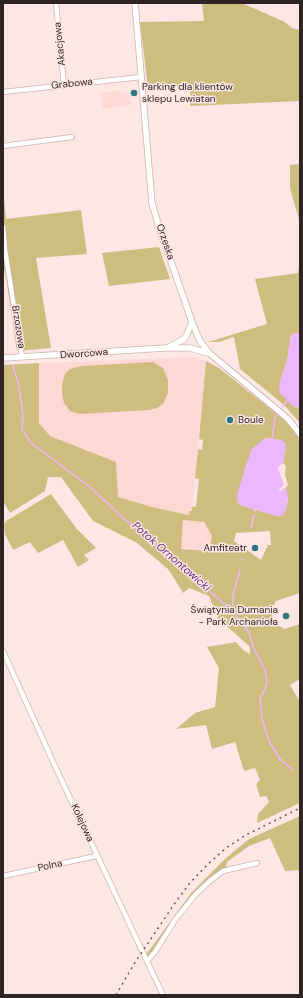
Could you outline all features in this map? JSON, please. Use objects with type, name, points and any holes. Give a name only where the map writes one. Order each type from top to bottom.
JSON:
[{"type":"street","name":"Akacjowa","points":[[56,3],[64,85]]},
{"type":"street","name":"Orzeska","points":[[135,3],[152,203],[192,322],[199,339],[208,353],[288,419],[300,434]]},
{"type":"street","name":"Grabowa","points":[[3,92],[141,77]]},
{"type":"street","points":[[3,146],[72,137]]},
{"type":"street","name":"Brzozowa","points":[[3,227],[4,250],[22,357]]},
{"type":"street","points":[[184,338],[192,335],[199,339],[196,346],[189,348],[184,346],[183,343],[184,338],[192,322]]},
{"type":"street","name":"Dworcowa","points":[[165,348],[178,343],[184,338]]},
{"type":"street","name":"Dworcowa","points":[[3,358],[165,348],[189,348],[208,353]]},
{"type":"street","name":"Kolejowa","points":[[3,651],[96,856],[163,995]]},
{"type":"street","name":"Polna","points":[[3,876],[96,856]]},
{"type":"street","points":[[147,960],[155,952],[195,895],[211,880],[223,871],[257,863]]},
{"type":"shaded area","points":[[202,3],[244,4],[285,22],[292,28],[300,30],[300,101],[190,106],[190,86],[148,88],[140,22],[204,21]]},
{"type":"shaded area","points":[[119,90],[122,93],[129,92],[131,105],[103,109],[101,93]]},
{"type":"shaded area","points":[[300,164],[300,223],[290,188],[290,165]]},
{"type":"shaded area","points":[[3,187],[6,219],[81,210],[87,254],[36,258],[51,348],[17,351],[5,271],[3,270]]},
{"type":"shaded area","points":[[159,247],[170,279],[109,286],[102,253]]},
{"type":"shaded area","points":[[300,258],[300,333],[291,334],[287,361],[280,381],[293,406],[300,408],[300,423],[284,405],[240,369],[234,337],[219,342],[208,342],[267,324],[255,279],[298,273]]},
{"type":"shaded area","points":[[300,333],[300,408],[293,406],[281,394],[279,389],[280,381],[287,361],[291,334]]},
{"type":"shaded area","points":[[195,357],[206,361],[192,511],[189,515],[152,507],[118,497],[116,462],[50,436],[39,423],[39,363]]},
{"type":"shaded area","points":[[206,361],[219,368],[287,422],[300,438],[300,593],[276,601],[271,611],[274,622],[284,629],[300,624],[300,679],[290,685],[300,702],[300,803],[257,823],[258,814],[269,802],[266,796],[260,797],[256,784],[260,780],[255,768],[244,771],[235,742],[212,749],[206,725],[176,729],[195,713],[215,707],[219,668],[207,647],[236,642],[243,650],[250,654],[250,647],[218,618],[209,596],[189,588],[183,593],[169,570],[137,543],[93,521],[61,477],[48,477],[45,491],[10,513],[3,501],[3,365],[39,363],[39,423],[50,436],[116,462],[118,497],[152,507],[189,515],[189,511],[192,511],[192,507],[196,506],[199,479],[195,478],[198,449],[202,450],[203,440],[199,439]],"holes":[[[265,438],[281,440],[286,446],[283,463],[286,466],[285,475],[288,485],[286,487],[288,501],[283,515],[278,516],[256,510],[254,512],[254,509],[240,505],[246,465]],[[183,520],[204,522],[212,536],[209,551],[181,549]],[[270,531],[271,545],[268,545],[261,560],[234,541],[236,533]]]},
{"type":"shaded area","points":[[153,362],[163,368],[168,380],[168,393],[163,404],[157,408],[149,410],[79,414],[70,411],[64,403],[62,384],[65,374],[70,369],[82,366]]},
{"type":"shaded area","points":[[265,438],[281,440],[286,446],[283,463],[278,468],[284,485],[279,489],[280,491],[286,487],[288,497],[286,510],[283,515],[278,516],[256,510],[255,512],[253,509],[238,503],[237,495],[252,449]]},
{"type":"shaded area","points":[[51,494],[76,528],[96,548],[84,555],[89,560],[78,567],[63,540],[38,553],[30,542],[13,550],[5,534],[4,525],[6,521]]},
{"type":"shaded area","points":[[183,520],[204,522],[212,536],[209,551],[181,549]]},
{"type":"shaded area","points":[[300,816],[300,870],[285,871],[270,838],[249,846],[227,862],[226,868],[195,895],[147,961],[145,956],[192,892],[226,858],[249,839]]},
{"type":"waterway","name":"Potok Ornontowicki","points":[[13,366],[19,386],[23,415],[22,429],[30,442],[90,487],[120,515],[233,612],[249,632],[254,649],[265,670],[267,683],[260,700],[262,719],[269,741],[280,759],[293,770]]},
{"type":"waterway","points":[[282,407],[287,401]]},
{"type":"waterway","points":[[272,440],[275,417],[277,415]]},
{"type":"waterway","points":[[251,527],[254,515]]},
{"type":"waterway","points":[[233,611],[233,595],[240,570]]},
{"type":"railway","points":[[116,995],[134,964],[175,903],[189,884],[207,865],[226,848],[246,835],[300,808]]},
{"type":"place","name":"Parking dla klientów sklepu Lewiatan","points":[[134,93]]},
{"type":"place","name":"Boule","points":[[230,420]]},
{"type":"place","name":"Amfiteatr","points":[[255,548]]},
{"type":"place","name":"Świątynia Dumania - Park Archanioła","points":[[286,616]]}]
